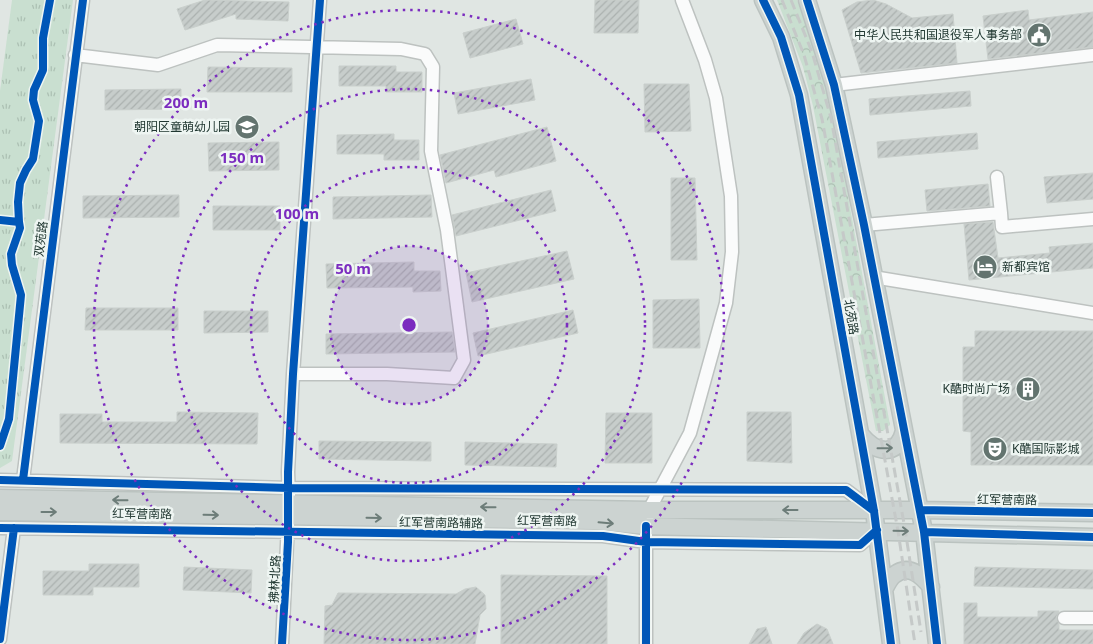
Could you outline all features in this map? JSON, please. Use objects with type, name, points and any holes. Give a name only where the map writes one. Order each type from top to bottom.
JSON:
[{"type":"main road","name":"北苑路","points":[[763,0],[781,37],[799,95],[874,511],[892,644]]},
{"type":"main road","points":[[807,0],[834,85],[864,225],[924,532],[937,644]]},
{"type":"main road","points":[[860,435],[868,444],[878,449],[888,449],[897,447],[902,441],[904,431]]},
{"type":"main road","name":"红军营南路","points":[[0,498],[594,521],[646,534],[828,529],[1093,537]]},
{"type":"main road","points":[[828,510],[832,520],[828,529]]},
{"type":"main road","name":"红军营南路","points":[[0,512],[920,510],[1093,513]]},
{"type":"main road","points":[[969,511],[965,515],[964,521],[970,533]]},
{"type":"main road","points":[[885,588],[894,575],[905,570],[915,571],[931,587]]},
{"type":"street","name":"双苑路","points":[[23,480],[82,0]]},
{"type":"street","name":"拂林北路","points":[[282,644],[293,374],[320,0]]},
{"type":"street","points":[[646,644],[646,534],[649,510],[690,433],[726,303],[732,252],[731,196],[716,98],[705,60],[682,0]]},
{"type":"street","points":[[75,55],[158,64],[217,45],[401,50],[425,54],[433,67],[431,151],[447,230],[464,360],[454,378],[387,374],[293,374]]},
{"type":"street","points":[[834,85],[1093,55]]},
{"type":"street","points":[[997,176],[1002,227],[1093,218]]},
{"type":"street","points":[[864,225],[1000,213]]},
{"type":"street","points":[[873,277],[1093,312]]},
{"type":"street","points":[[0,480],[23,480],[288,510]]},
{"type":"street","points":[[0,528],[660,489],[846,490],[874,511]]},
{"type":"street","points":[[0,639],[14,528]]},
{"type":"street","points":[[646,534],[860,545],[877,530]]},
{"type":"street","points":[[1064,618],[1093,618]]},
{"type":"green space","points":[[12,0],[73,0],[12,461],[0,468],[0,91]]},
{"type":"green space","points":[[777,0],[797,0],[820,65],[831,104],[890,425],[883,431],[876,431],[813,106],[803,67]]},
{"type":"building","points":[[205,0],[289,2],[288,21],[236,19],[236,14],[185,30],[177,9]]},
{"type":"building","points":[[595,0],[639,0],[638,33],[594,33]]},
{"type":"building","points":[[873,0],[886,4],[912,18],[953,14],[957,63],[861,73],[842,10],[857,2]]},
{"type":"building","name":"中华人民共和国退役军人事务部","points":[[1028,10],[1029,20],[1093,12],[1093,47],[988,59],[983,16]]},
{"type":"building","points":[[516,19],[523,44],[470,58],[463,33]]},
{"type":"building","points":[[339,66],[396,66],[396,72],[422,72],[422,92],[386,92],[386,86],[339,86]]},
{"type":"building","points":[[208,67],[292,68],[292,92],[207,92]]},
{"type":"building","points":[[531,79],[535,100],[458,114],[454,93]]},
{"type":"building","points":[[644,84],[689,84],[691,131],[645,132]]},
{"type":"building","points":[[181,89],[181,109],[105,110],[105,90]]},
{"type":"building","points":[[970,91],[971,106],[870,115],[869,99]]},
{"type":"building","points":[[547,127],[556,161],[496,177],[494,170],[446,183],[440,155]]},
{"type":"building","points":[[977,133],[978,149],[878,158],[877,142]]},
{"type":"building","points":[[394,134],[394,140],[419,140],[419,160],[384,160],[384,154],[337,154],[337,135]]},
{"type":"building","points":[[279,142],[279,170],[209,171],[208,143]]},
{"type":"building","points":[[1093,173],[1093,199],[1047,203],[1044,177]]},
{"type":"building","points":[[671,178],[695,178],[697,260],[671,260]]},
{"type":"building","points":[[988,184],[990,206],[927,211],[925,190]]},
{"type":"building","points":[[551,190],[556,211],[456,236],[452,215]]},
{"type":"building","points":[[179,195],[179,217],[83,218],[83,196]]},
{"type":"building","points":[[431,195],[432,217],[333,219],[333,197]]},
{"type":"building","points":[[213,206],[280,206],[280,230],[213,230]]},
{"type":"building","points":[[993,222],[998,258],[1050,253],[1049,247],[1093,243],[1093,268],[969,280],[964,224]]},
{"type":"building","points":[[567,251],[574,279],[472,302],[466,273]]},
{"type":"building","points":[[414,262],[414,271],[440,271],[441,291],[413,292],[413,287],[327,288],[326,264]]},
{"type":"building","points":[[699,299],[700,348],[653,348],[653,300]]},
{"type":"building","points":[[86,308],[178,308],[178,330],[85,330]]},
{"type":"building","points":[[573,310],[578,333],[478,356],[473,333]]},
{"type":"building","points":[[204,311],[268,311],[268,332],[204,333]]},
{"type":"building","name":"K酷时尚广场","points":[[975,331],[1093,331],[1093,465],[971,465],[971,432],[963,431],[963,347],[975,347]]},
{"type":"building","points":[[452,332],[455,352],[326,354],[326,334]]},
{"type":"building","points":[[177,412],[258,413],[257,444],[60,443],[60,414],[102,414],[102,422],[177,422]]},
{"type":"building","points":[[747,412],[791,412],[792,463],[747,461]]},
{"type":"building","points":[[606,413],[652,413],[652,463],[605,463]]},
{"type":"building","points":[[319,441],[431,442],[431,461],[319,459]]},
{"type":"building","points":[[465,442],[557,444],[556,467],[465,465]]},
{"type":"building","points":[[89,564],[139,564],[139,587],[93,587],[93,595],[43,595],[43,571],[89,571]]},
{"type":"building","points":[[184,567],[252,570],[251,593],[183,590]]},
{"type":"building","points":[[975,567],[1093,570],[1093,589],[974,586]]},
{"type":"building","points":[[501,575],[607,576],[607,644],[501,644]]},
{"type":"building","points":[[476,587],[485,595],[486,609],[480,615],[475,644],[324,644],[325,606],[332,605],[338,593],[456,594],[465,589]]},
{"type":"building","points":[[964,603],[977,603],[977,617],[1038,617],[1038,611],[1059,611],[1056,618],[1059,630],[1093,630],[1093,644],[964,644]]},
{"type":"building","points":[[817,624],[827,629],[833,644],[797,644],[804,633]]},
{"type":"building","points":[[766,627],[772,644],[749,644],[757,629]]},
{"type":"railway","points":[[782,0],[804,55],[822,119],[898,531],[915,644]]},
{"type":"railway","points":[[791,0],[812,52],[831,118],[905,529],[921,632]]},
{"type":"cycle path","points":[[19,222],[18,202],[20,183],[33,159],[39,121],[33,100],[34,90],[43,70],[43,38],[50,0]]},
{"type":"cycle path","points":[[23,480],[83,0]]},
{"type":"cycle path","points":[[282,644],[288,542],[288,472],[293,374],[320,0]]},
{"type":"cycle path","points":[[763,0],[781,37],[799,95],[874,511],[891,644]]},
{"type":"cycle path","points":[[807,0],[834,85],[864,225],[924,532],[937,644]]},
{"type":"cycle path","points":[[0,220],[19,222],[20,228],[11,254],[12,265],[21,295],[9,419],[0,446]]},
{"type":"cycle path","points":[[0,480],[289,488],[846,490],[874,511]]},
{"type":"cycle path","points":[[920,510],[1093,513]]},
{"type":"cycle path","points":[[646,526],[646,644]]},
{"type":"cycle path","name":"红军营南路辅路","points":[[0,528],[603,536],[646,542],[860,545],[877,530]]},
{"type":"cycle path","points":[[0,639],[14,528]]},
{"type":"cycle path","points":[[924,532],[1093,537]]},
{"type":"place","name":"中华人民共和国退役军人事务部","points":[[1039,35]]},
{"type":"place","name":"朝阳区童萌幼儿园","points":[[247,127]]},
{"type":"place","name":"新都宾馆","points":[[985,267]]},
{"type":"place","name":"K酷时尚广场","points":[[1028,389]]},
{"type":"place","name":"K酷国际影城","points":[[995,449]]}]
